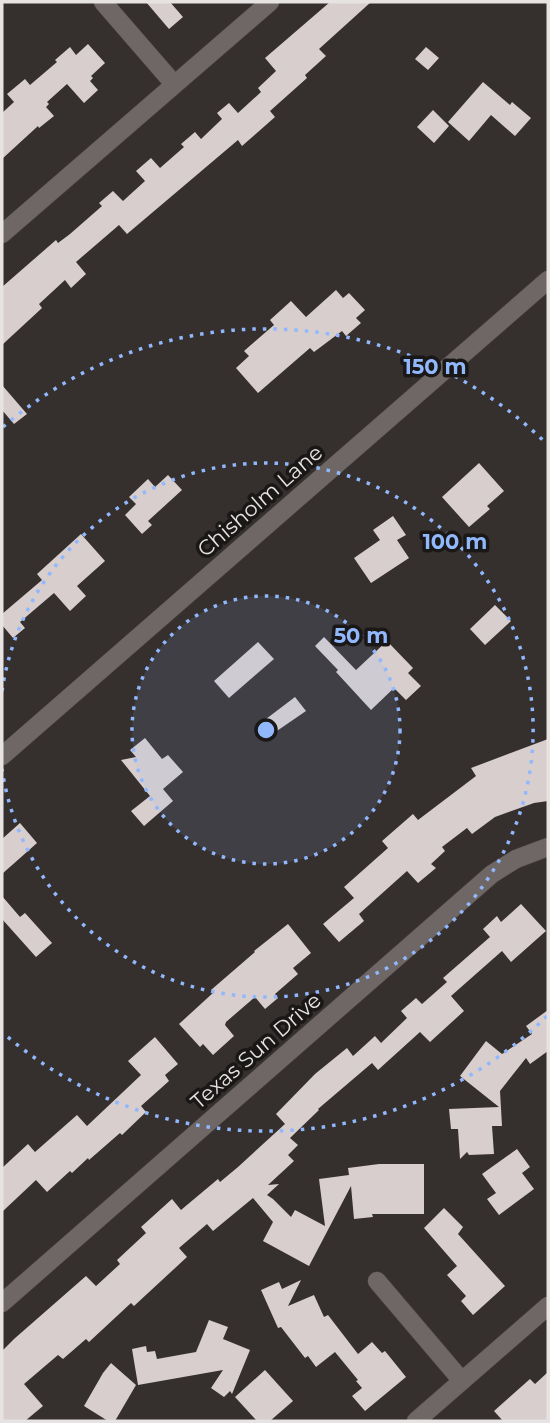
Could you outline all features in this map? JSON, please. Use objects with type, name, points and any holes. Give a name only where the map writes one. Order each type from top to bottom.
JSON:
[{"type":"street","points":[[103,2],[174,84]]},
{"type":"street","points":[[2,234],[270,2]]},
{"type":"street","name":"Chisholm Lane","points":[[2,756],[548,280]]},
{"type":"street","name":"Texas Sun Drive","points":[[2,1303],[492,874],[516,859],[548,847]]},
{"type":"street","points":[[377,1281],[462,1381]]},
{"type":"street","points":[[416,1421],[548,1306]]},
{"type":"building","points":[[146,2],[170,2],[183,17],[169,29]]},
{"type":"building","points":[[330,2],[371,2],[319,49],[326,56],[305,75],[307,78],[270,111],[275,117],[242,146],[238,140],[127,234],[119,225],[76,262],[86,274],[71,288],[65,280],[39,304],[42,308],[2,345],[2,287],[56,240],[58,243],[70,234],[102,206],[99,203],[113,191],[123,201],[145,181],[136,171],[151,158],[160,168],[184,147],[181,144],[195,132],[201,139],[222,119],[217,113],[229,103],[238,113],[261,92],[258,88],[276,71],[265,58]]},
{"type":"building","points":[[88,44],[105,63],[91,76],[93,78],[90,81],[98,90],[84,103],[67,84],[47,102],[49,104],[46,107],[54,116],[39,128],[38,126],[2,159],[2,113],[14,102],[7,94],[25,79],[30,85],[70,47],[76,55]]},
{"type":"building","points":[[426,47],[439,58],[428,70],[415,59]]},
{"type":"building","points":[[483,82],[510,105],[512,102],[531,118],[515,136],[491,115],[469,141],[448,122]]},
{"type":"building","points":[[433,110],[449,126],[434,143],[417,127]]},
{"type":"building","points":[[336,290],[343,298],[349,293],[365,310],[356,318],[361,323],[346,336],[342,331],[314,352],[310,348],[258,393],[236,368],[249,356],[244,351],[274,325],[270,320],[291,301],[306,317]]},
{"type":"building","points":[[2,385],[27,414],[14,424],[2,410]]},
{"type":"building","points":[[479,463],[504,491],[487,506],[490,509],[469,527],[442,497]]},
{"type":"building","points":[[168,475],[182,490],[148,521],[152,525],[142,534],[125,515],[136,504],[129,497],[148,479],[155,487]]},
{"type":"building","points":[[393,516],[406,535],[397,540],[409,558],[371,583],[354,558],[380,540],[373,530]]},
{"type":"building","points":[[81,534],[105,561],[77,586],[86,596],[70,611],[54,593],[20,622],[25,628],[13,638],[2,625],[2,614],[42,580],[37,574]]},
{"type":"building","points":[[495,605],[511,621],[485,645],[470,629]]},
{"type":"building","points":[[324,637],[356,670],[387,641],[413,668],[408,673],[421,686],[406,700],[394,688],[371,710],[315,646]]},
{"type":"building","points":[[258,642],[274,659],[229,698],[214,681]]},
{"type":"building","points":[[295,697],[306,711],[271,735],[262,722]]},
{"type":"building","points":[[145,738],[162,759],[168,755],[183,772],[163,789],[173,801],[144,826],[131,811],[150,796],[121,760],[136,757],[130,750]]},
{"type":"building","points":[[548,739],[548,801],[534,803],[495,817],[472,834],[467,828],[442,847],[445,851],[431,864],[436,868],[418,883],[407,871],[359,914],[364,921],[339,942],[323,924],[354,898],[344,887],[388,848],[382,841],[413,814],[418,820],[476,776],[471,768]]},
{"type":"building","points":[[20,823],[37,843],[2,874],[2,839]]},
{"type":"building","points":[[2,896],[20,917],[25,913],[52,943],[36,957],[2,919]]},
{"type":"building","points":[[521,904],[546,931],[511,962],[502,951],[451,996],[464,1011],[430,1042],[420,1032],[378,1070],[372,1063],[318,1109],[290,1138],[298,1145],[288,1155],[294,1161],[268,1185],[279,1184],[267,1195],[291,1217],[295,1210],[325,1226],[319,1179],[349,1175],[348,1168],[379,1164],[424,1164],[424,1214],[372,1214],[373,1217],[354,1219],[351,1186],[309,1266],[263,1241],[273,1222],[253,1198],[213,1231],[207,1224],[179,1248],[187,1257],[134,1306],[131,1303],[89,1342],[86,1339],[63,1359],[58,1355],[24,1384],[43,1406],[25,1421],[2,1421],[2,1351],[14,1339],[86,1276],[96,1286],[120,1264],[117,1260],[146,1233],[141,1227],[172,1199],[181,1210],[218,1179],[220,1182],[238,1167],[285,1124],[276,1114],[315,1074],[347,1048],[353,1056],[375,1036],[381,1043],[407,1018],[401,1011],[416,998],[422,1004],[447,982],[443,978],[490,937],[483,929],[497,916],[501,922]]},
{"type":"building","points":[[288,924],[311,953],[293,968],[298,974],[275,994],[278,998],[265,1009],[255,997],[226,1022],[225,1025],[234,1036],[213,1055],[203,1044],[200,1047],[179,1024],[214,992],[211,990]]},
{"type":"building","points":[[548,1010],[548,1051],[530,1064],[526,1058],[500,1091],[502,1126],[492,1126],[494,1154],[469,1155],[467,1152],[460,1159],[458,1129],[451,1129],[449,1109],[499,1107],[460,1076],[486,1041],[502,1054],[532,1034],[526,1026]]},
{"type":"building","points":[[155,1037],[178,1064],[165,1075],[169,1081],[141,1106],[146,1112],[122,1135],[120,1133],[72,1173],[70,1171],[47,1192],[36,1180],[2,1212],[2,1168],[28,1144],[35,1152],[77,1115],[87,1126],[141,1075],[128,1061]]},
{"type":"building","points":[[517,1149],[530,1167],[522,1173],[534,1189],[499,1215],[487,1199],[496,1193],[482,1174]]},
{"type":"building","points":[[444,1208],[463,1227],[458,1234],[505,1286],[473,1315],[461,1301],[466,1296],[447,1275],[457,1266],[424,1228]]},
{"type":"building","points":[[301,1280],[288,1306],[314,1295],[324,1317],[328,1315],[358,1354],[372,1342],[382,1353],[385,1351],[406,1377],[365,1411],[352,1396],[362,1388],[356,1381],[358,1380],[335,1352],[316,1367],[308,1356],[305,1358],[281,1327],[278,1328],[261,1290],[279,1282],[282,1289]]},
{"type":"building","points":[[209,1320],[228,1327],[223,1339],[250,1350],[232,1394],[230,1391],[224,1397],[211,1388],[223,1370],[138,1385],[132,1349],[146,1346],[147,1352],[155,1351],[157,1359],[196,1352]]},
{"type":"building","points":[[111,1363],[136,1385],[115,1421],[108,1421],[84,1406]]},
{"type":"building","points":[[265,1370],[293,1401],[270,1421],[257,1421],[235,1397]]},
{"type":"building","points":[[548,1372],[548,1421],[503,1421],[494,1411],[530,1379],[535,1384]]}]
